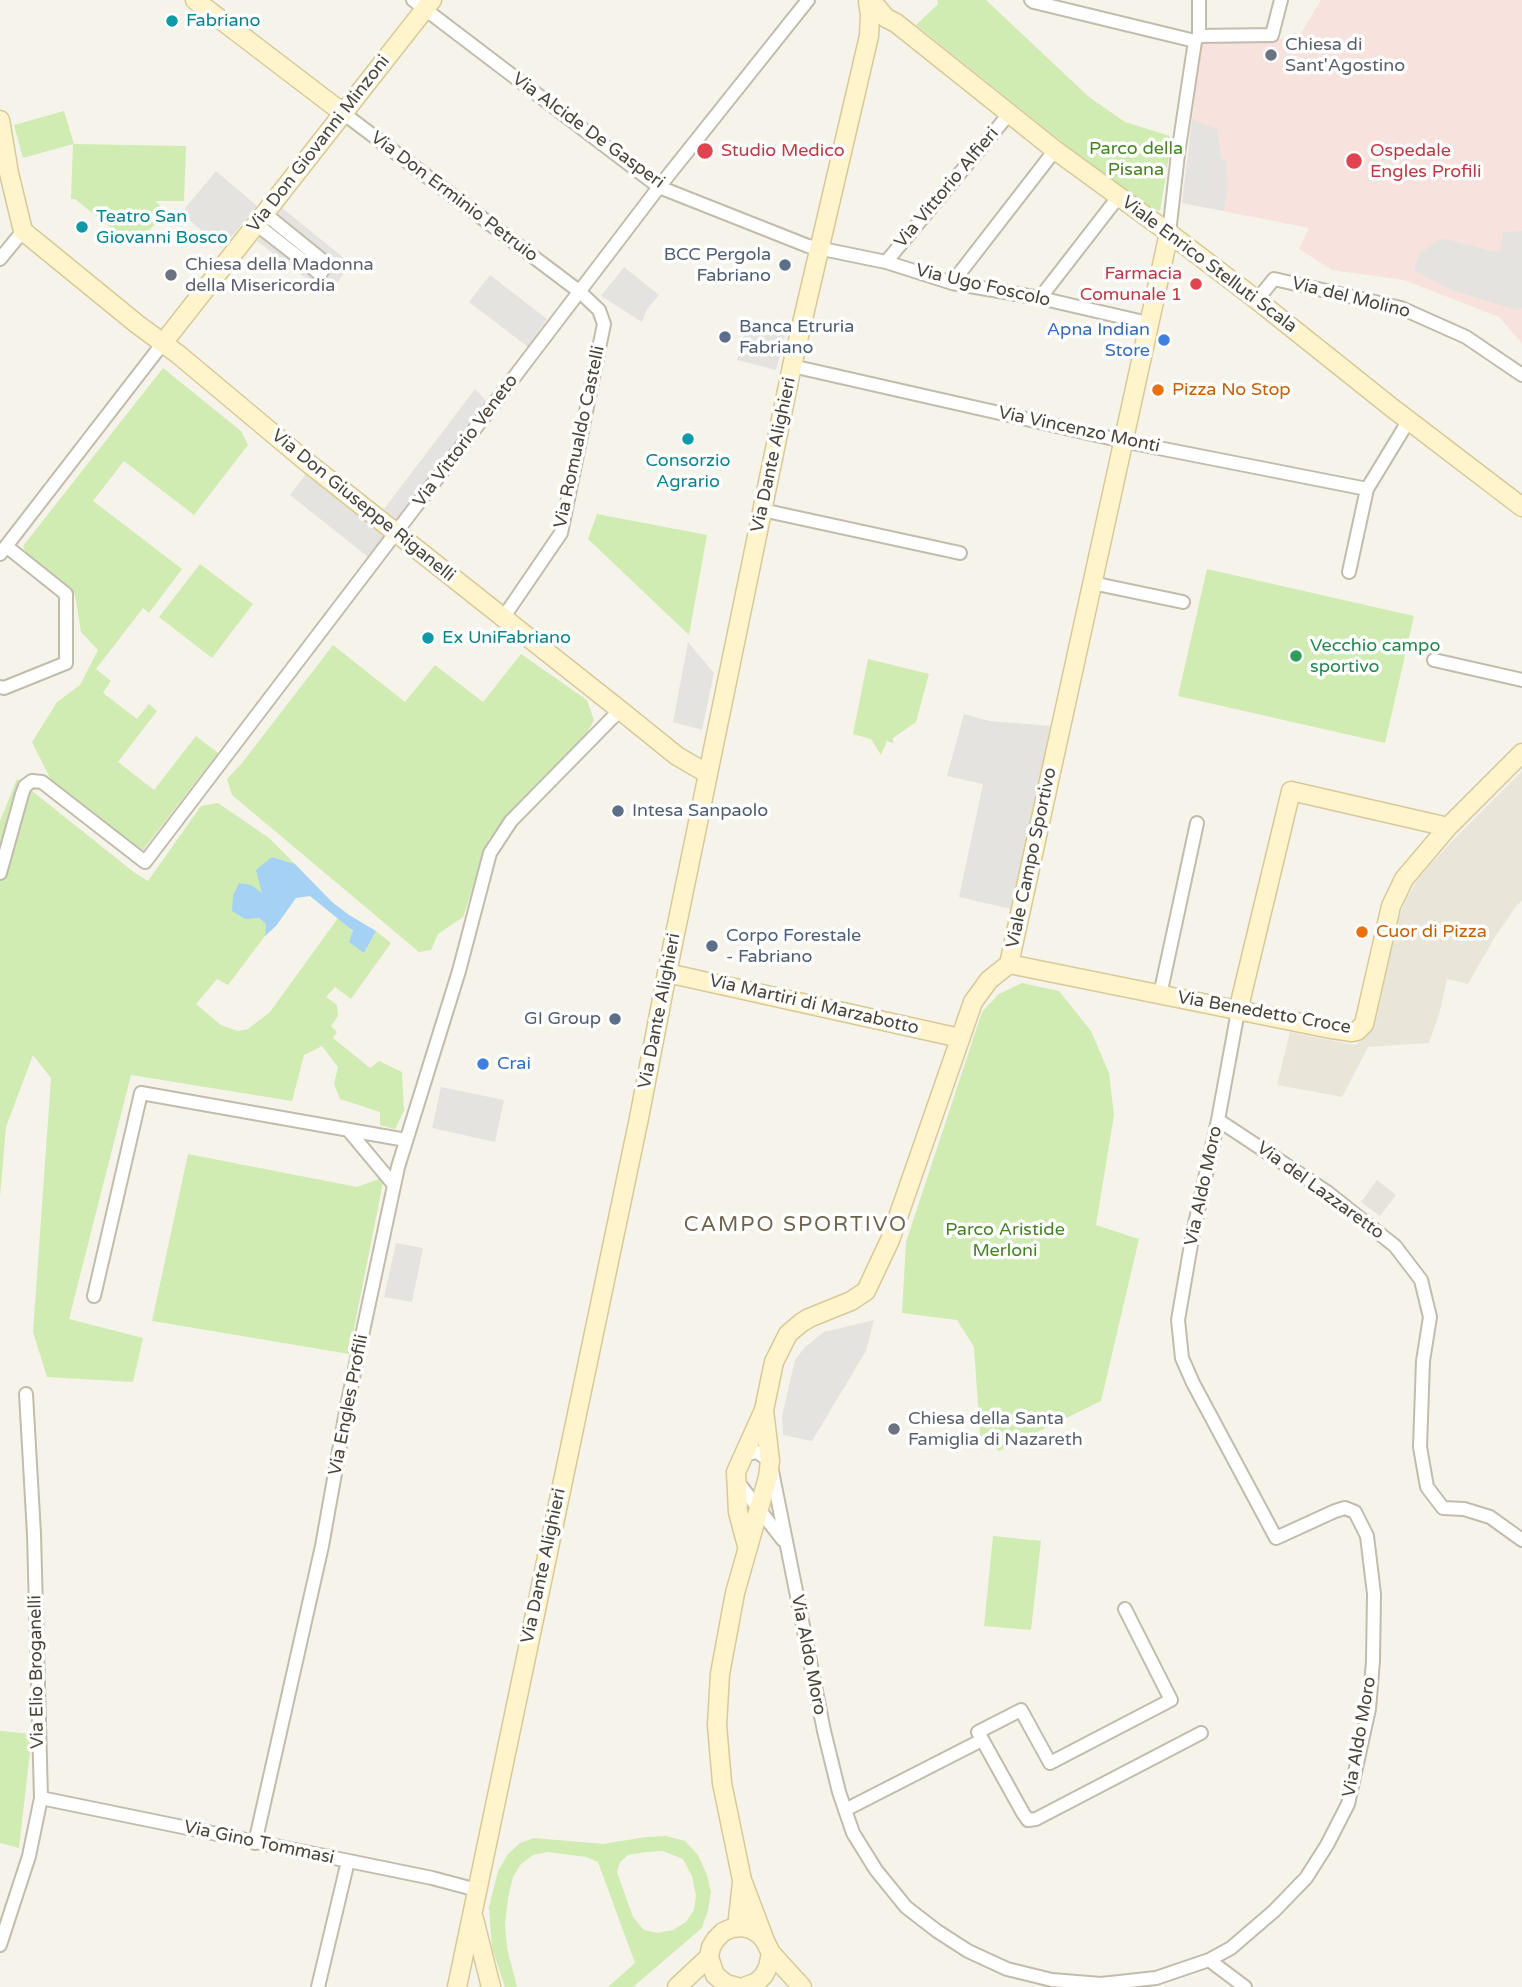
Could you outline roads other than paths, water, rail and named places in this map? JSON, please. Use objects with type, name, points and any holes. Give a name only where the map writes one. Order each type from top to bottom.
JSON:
[{"type":"street","name":"Via Don Erminio Petruio","points":[[195,0],[580,292]]},
{"type":"street","name":"Via Vittorio Veneto","points":[[0,873],[22,794],[32,781],[43,782],[145,862],[659,187],[808,0]]},
{"type":"street","points":[[1031,0],[1197,38],[1272,35],[1281,0]]},
{"type":"street","points":[[1169,233],[1178,154],[1197,38],[1199,0]]},
{"type":"street","name":"Viale Enrico Stelluti Scala","points":[[869,1],[886,18],[896,23],[1055,150],[1257,300],[1522,507]]},
{"type":"street","name":"Via Dante Alighieri","points":[[457,1987],[639,1118],[792,366],[869,36],[869,1]]},
{"type":"street","name":"Via Don Giovanni Minzoni","points":[[3,550],[343,113],[423,3]]},
{"type":"street","name":"Via Alcide De Gasperi","points":[[423,3],[659,187],[801,244],[819,248]]},
{"type":"street","points":[[869,36],[896,23]]},
{"type":"street","name":"Via Vittorio Alfieri","points":[[886,262],[1009,114]]},
{"type":"street","points":[[0,120],[23,231],[0,259]]},
{"type":"street","points":[[952,282],[1055,150]]},
{"type":"street","points":[[1040,298],[1119,196]]},
{"type":"street","points":[[260,219],[327,264],[320,274],[260,219]]},
{"type":"street","name":"Via Don Giuseppe Riganelli","points":[[23,231],[503,618],[677,755],[708,774]]},
{"type":"street","name":"Viale Campo Sportivo","points":[[747,1546],[738,1512],[736,1472],[764,1410],[774,1362],[788,1334],[809,1318],[866,1292],[890,1240],[973,1002],[989,980],[1009,964],[1169,233]]},
{"type":"street","name":"Via Ugo Foscolo","points":[[819,248],[886,262],[952,282],[1040,298],[1148,323]]},
{"type":"street","name":"Via del Molino","points":[[1257,300],[1274,279],[1401,308],[1466,337],[1522,375]]},
{"type":"street","name":"Via Romualdo Castelli","points":[[503,618],[561,533],[604,324],[599,310],[580,292]]},
{"type":"street","name":"Via Vincenzo Monti","points":[[792,366],[1123,441],[1367,489]]},
{"type":"street","points":[[1349,572],[1367,489],[1409,420]]},
{"type":"street","points":[[762,510],[960,553]]},
{"type":"street","points":[[0,687],[4,688],[66,663],[66,594],[3,550]]},
{"type":"street","points":[[1092,583],[1184,602]]},
{"type":"street","points":[[1434,660],[1522,680]]},
{"type":"street","name":"Via Engles Profili","points":[[255,1843],[322,1546],[347,1406],[394,1185],[459,971],[490,853],[511,821],[620,710]]},
{"type":"street","name":"Via Benedetto Croce","points":[[1009,964],[1352,1032],[1361,1028],[1391,906],[1404,879],[1448,828],[1522,754]]},
{"type":"street","points":[[1238,1011],[1291,791],[1448,828]]},
{"type":"street","points":[[1160,995],[1197,822]]},
{"type":"street","name":"Via Martiri di Marzabotto","points":[[667,973],[960,1038]]},
{"type":"street","name":"Via Aldo Moro","points":[[769,1461],[824,1731],[845,1810],[853,1833],[876,1870],[906,1906],[968,1951],[1007,1969],[1052,1980],[1101,1984],[1156,1978],[1209,1960],[1231,1948],[1275,1912],[1306,1878],[1349,1804],[1368,1709],[1373,1661],[1374,1594],[1367,1536],[1355,1512],[1345,1508],[1335,1511],[1276,1538],[1193,1383],[1182,1357],[1178,1320],[1238,1011]]},
{"type":"street","points":[[94,1296],[141,1093],[406,1140]]},
{"type":"street","name":"Via del Lazzaretto","points":[[1218,1120],[1327,1192],[1395,1246],[1421,1280],[1430,1317],[1423,1361],[1420,1447],[1427,1488],[1443,1508],[1464,1509],[1490,1517],[1522,1540]]},
{"type":"street","points":[[349,1130],[394,1185]]},
{"type":"street","name":"Via Elio Broganelli","points":[[0,1945],[29,1856],[41,1798],[34,1534],[26,1394]]},
{"type":"street","name":"Viale Campo Sportivo","points":[[764,1410],[769,1461],[766,1487],[735,1593],[720,1674],[717,1725],[722,1783],[742,1880],[768,1947]]},
{"type":"street","points":[[740,1461],[748,1454],[757,1452],[769,1461]]},
{"type":"street","points":[[737,1481],[759,1510]]},
{"type":"street","name":"Via Aldo Moro","points":[[759,1510],[785,1543]]},
{"type":"street","points":[[1125,1609],[1171,1700],[1050,1763],[1021,1710],[978,1732],[1023,1814],[1028,1819],[1036,1819],[1200,1733]]},
{"type":"street","points":[[845,1810],[982,1740]]},
{"type":"street","name":"Via Gino Tommasi","points":[[41,1798],[432,1878],[477,1890]]},
{"type":"street","points":[[318,1987],[348,1861]]},
{"type":"street","name":"Viale Campo Sportivo","points":[[737,1927],[742,1880]]},
{"type":"street","points":[[472,1912],[491,1987]]},
{"type":"street","points":[[768,1947],[768,1968],[742,1986],[715,1975],[711,1967],[711,1948],[723,1932],[737,1927],[751,1929],[768,1947],[802,1987]]},
{"type":"street","points":[[677,1987],[709,1957]]},
{"type":"street","points":[[1209,1960],[1245,1987]]},
{"type":"water","points":[[272,857],[295,864],[332,902],[376,931],[364,953],[349,942],[353,931],[310,896],[296,898],[276,926],[265,936],[266,924],[259,918],[245,919],[232,911],[233,896],[239,883],[251,885],[262,893],[256,870]]},
{"type":"place","name":"Fabriano","points":[[172,21]]},
{"type":"place","name":"Chiesa di Sant'Agostino","points":[[1271,55]]},
{"type":"place","name":"Studio Medico","points":[[705,151]]},
{"type":"place","name":"Ospedale Engles Profili","points":[[1354,161]]},
{"type":"place","name":"Teatro San Giovanni Bosco","points":[[82,227]]},
{"type":"place","name":"BCC Pergola Fabriano","points":[[785,265]]},
{"type":"place","name":"Chiesa della Madonna della Misericordia","points":[[171,275]]},
{"type":"place","name":"Farmacia Comunale 1","points":[[1196,284]]},
{"type":"place","name":"Banca Etruria Fabriano","points":[[725,337]]},
{"type":"place","name":"Apna Indian Store","points":[[1164,340]]},
{"type":"place","name":"Pizza No Stop","points":[[1158,390]]},
{"type":"place","name":"Consorzio Agrario","points":[[688,439]]},
{"type":"place","name":"Ex UniFabriano","points":[[428,638]]},
{"type":"place","name":"Vecchio campo sportivo","points":[[1296,656]]},
{"type":"place","name":"Intesa Sanpaolo","points":[[618,811]]},
{"type":"place","name":"Cuor di Pizza","points":[[1362,932]]},
{"type":"place","name":"Corpo Forestale - Fabriano","points":[[712,946]]},
{"type":"place","name":"GI Group","points":[[615,1019]]},
{"type":"place","name":"Crai","points":[[483,1064]]},
{"type":"place","name":"Chiesa della Santa Famiglia di Nazareth","points":[[894,1429]]},
{"type":"district","name":"CAMPO SPORTIVO","points":[[796,1225]]},
{"type":"park label","name":"Parco della Pisana","points":[[1136,159]]},
{"type":"park label","name":"Parco Aristide Merloni","points":[[1005,1240]]}]
